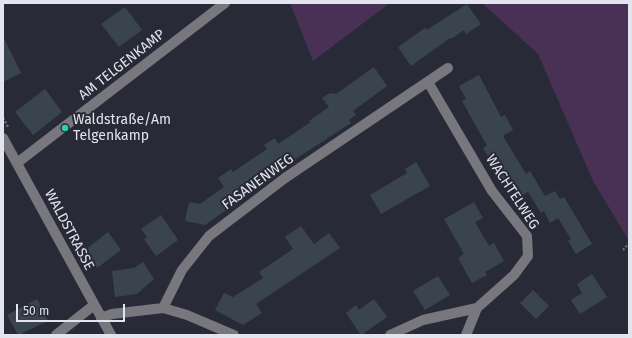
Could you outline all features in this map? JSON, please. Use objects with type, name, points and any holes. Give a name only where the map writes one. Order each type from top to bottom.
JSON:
[{"type":"street","name":"AM TELGENKAMP","points":[[17,163],[225,3]]},
{"type":"street","name":"FASANENWEG","points":[[162,308],[182,270],[209,236],[285,178],[448,68]]},
{"type":"street","name":"WACHTELWEG","points":[[428,82],[492,191],[527,236],[528,256],[514,275],[477,308],[466,335]]},
{"type":"street","name":"WALDSTRASSE","points":[[3,138],[110,335]]},
{"type":"street","points":[[56,335],[94,305]]},
{"type":"street","points":[[101,318],[112,314],[162,308],[187,315],[234,335]]},
{"type":"street","name":"WACHTELWEG","points":[[390,335],[424,320],[477,308]]},
{"type":"path","points":[[623,250],[629,243]]},
{"type":"shaded area","points":[[290,3],[390,3],[313,61]]},
{"type":"shaded area","points":[[482,3],[629,3],[629,241],[593,181],[538,54]]},
{"type":"building","points":[[467,4],[481,24],[466,34],[464,30],[451,39],[450,38],[411,66],[398,47],[425,28],[427,30]]},
{"type":"building","points":[[125,7],[142,30],[119,47],[101,24]]},
{"type":"building","points":[[3,36],[21,73],[3,82]]},
{"type":"building","points":[[374,67],[387,86],[353,111],[356,115],[349,120],[351,123],[254,186],[256,189],[205,225],[185,221],[189,202],[200,204],[224,187],[218,178],[231,169],[233,172],[267,149],[264,145],[275,138],[278,144],[311,122],[309,121],[329,107],[322,98],[330,93],[336,94]]},
{"type":"building","points":[[479,75],[501,117],[505,115],[513,130],[503,136],[526,174],[530,171],[545,196],[555,191],[560,199],[564,197],[592,244],[576,254],[568,241],[571,239],[558,218],[550,223],[544,211],[541,213],[528,192],[521,196],[512,182],[506,186],[483,148],[487,146],[462,101],[466,99],[459,86]]},
{"type":"building","points":[[45,89],[62,112],[33,135],[15,112]]},
{"type":"building","points":[[416,162],[430,186],[381,214],[370,195],[407,173],[405,169]]},
{"type":"building","points":[[474,202],[483,218],[475,222],[489,246],[494,243],[504,261],[485,272],[487,275],[472,283],[458,258],[464,254],[444,219]]},
{"type":"building","points":[[161,215],[178,240],[156,256],[144,239],[147,237],[141,229]]},
{"type":"building","points":[[301,226],[314,244],[329,233],[340,248],[256,304],[262,313],[243,325],[215,310],[224,293],[233,297],[263,278],[259,272],[293,249],[285,237]]},
{"type":"building","points":[[108,232],[121,250],[97,268],[84,251]]},
{"type":"building","points":[[143,262],[154,279],[137,294],[115,297],[112,271],[134,268]]},
{"type":"building","points":[[592,274],[607,297],[580,314],[571,300],[582,293],[577,284]]},
{"type":"building","points":[[438,276],[450,295],[425,310],[413,291]]},
{"type":"building","points":[[533,290],[549,306],[536,319],[520,303]]},
{"type":"building","points":[[37,299],[48,321],[18,335],[7,315]]},
{"type":"building","points":[[374,299],[387,317],[361,335],[346,313],[356,305],[359,310]]},
{"type":"place","name":"Waldstraße/Am Telgenkamp","points":[[65,128]]}]
